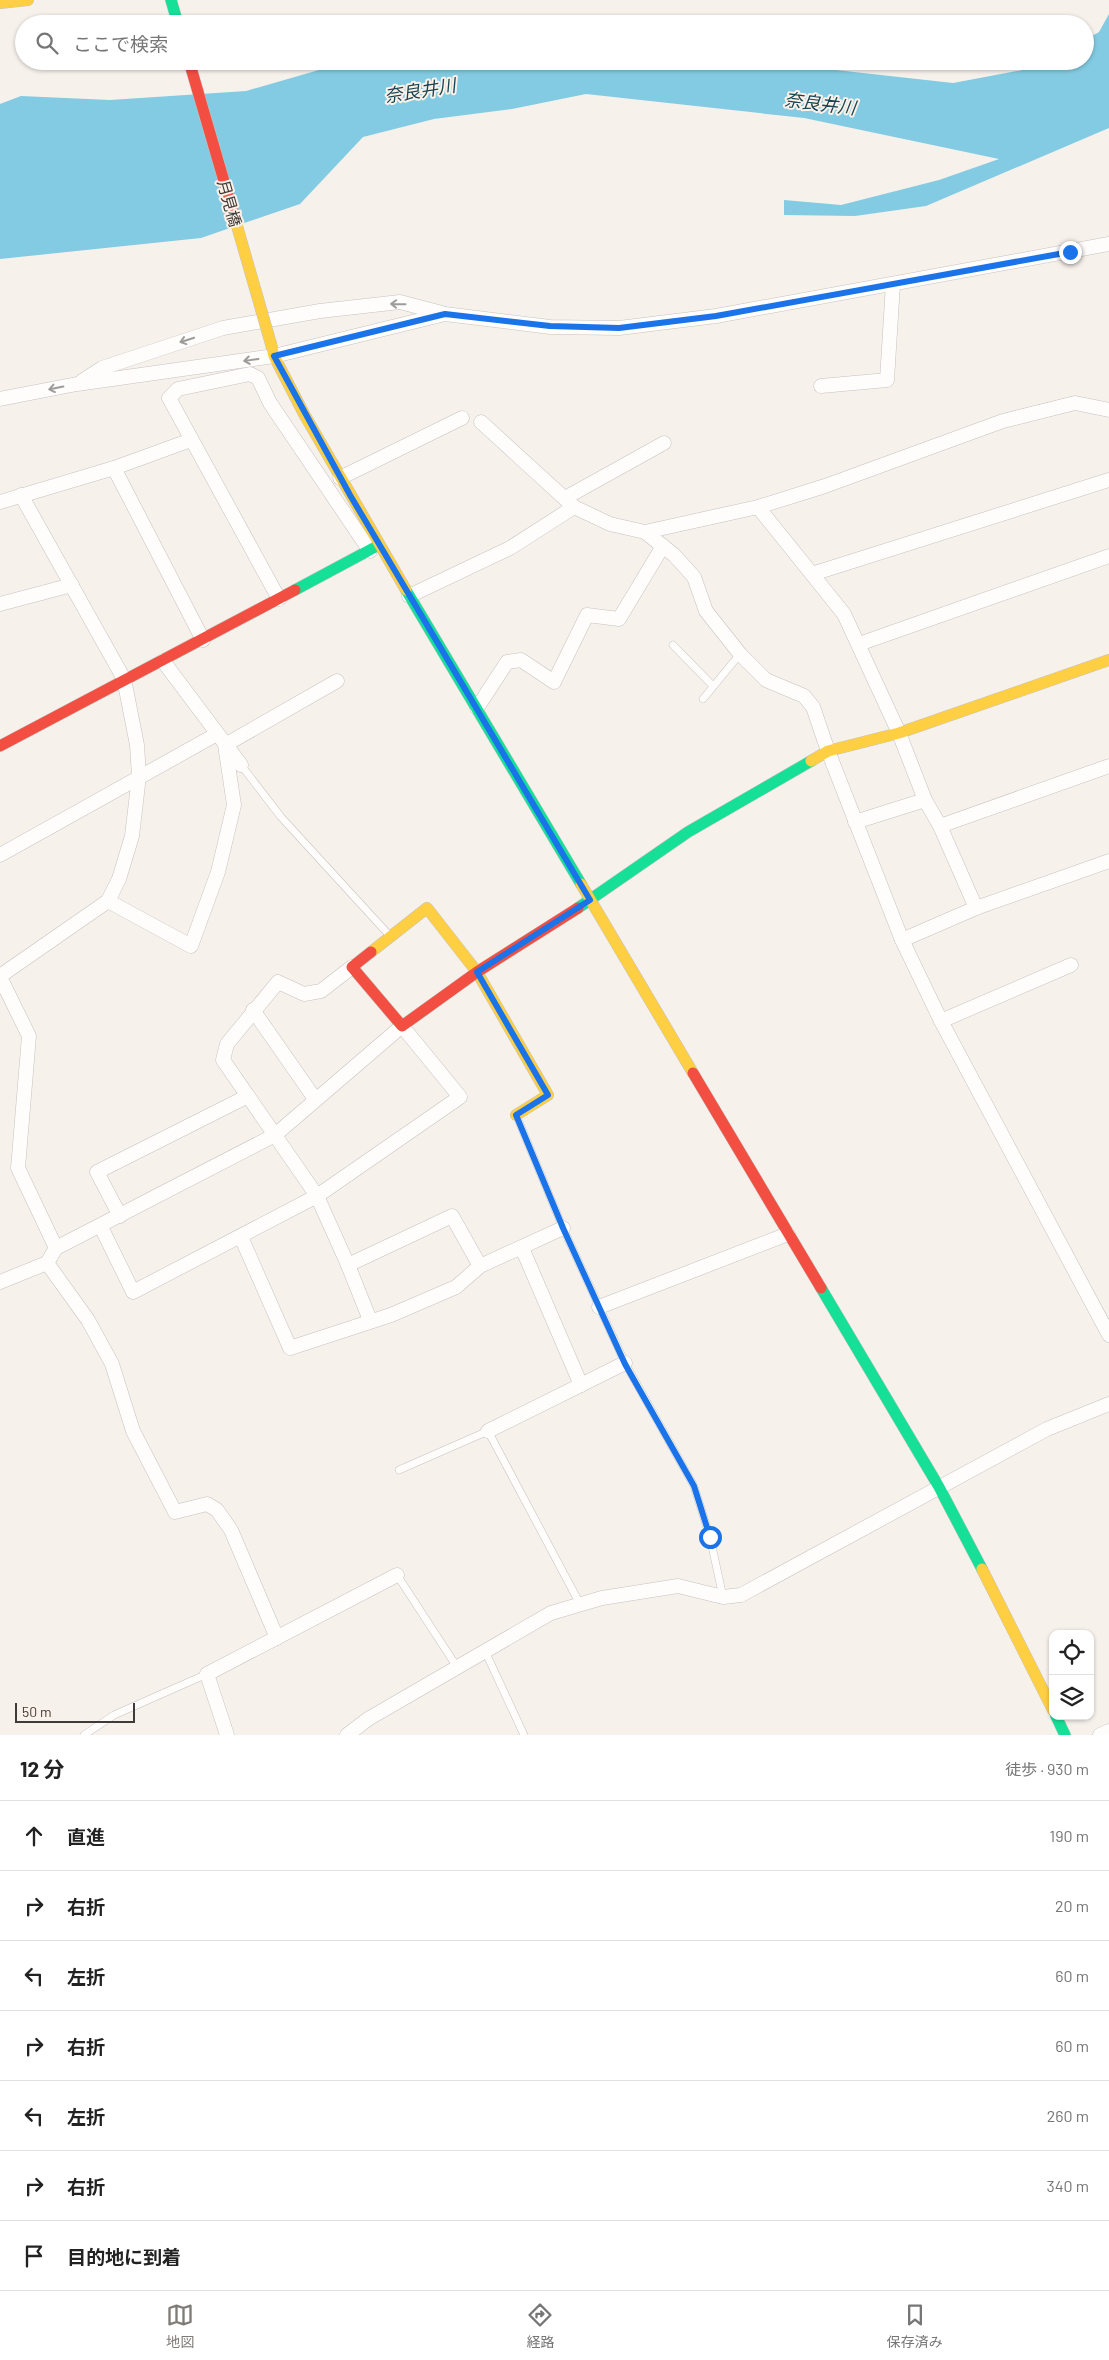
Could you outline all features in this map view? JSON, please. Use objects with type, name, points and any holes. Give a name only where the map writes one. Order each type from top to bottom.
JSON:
[{"type":"street","points":[[0,3],[28,0]]},
{"type":"street","points":[[171,0],[175,15]]},
{"type":"street","name":"月見橋","points":[[192,70],[273,350],[340,478],[374,548],[410,596],[939,1487],[1009,1620],[1049,1702]]},
{"type":"street","points":[[77,384],[102,368],[223,328],[320,311],[400,302],[445,314],[550,326],[619,328],[716,316],[1109,244]]},
{"type":"street","points":[[822,386],[887,380],[893,284]]},
{"type":"street","points":[[0,399],[273,350],[445,314]]},
{"type":"street","points":[[0,746],[124,679],[279,600],[374,548],[270,403],[258,378],[250,374],[178,389],[169,398],[279,600]]},
{"type":"street","points":[[645,532],[758,507],[825,486],[1003,421],[1075,403],[1109,410]]},
{"type":"street","points":[[340,478],[462,418]]},
{"type":"street","points":[[481,422],[569,502],[610,524],[645,532],[674,555],[694,577],[706,611],[740,654],[766,680],[804,696],[813,707],[828,751],[902,940],[941,1021],[1109,1335]]},
{"type":"street","points":[[0,502],[114,468],[192,440]]},
{"type":"street","points":[[410,596],[510,548],[569,502],[664,443]]},
{"type":"street","points":[[114,468],[203,640]]},
{"type":"street","points":[[812,574],[1109,480]]},
{"type":"street","points":[[21,496],[124,679],[137,745],[139,776],[132,836],[119,880],[108,901],[0,977],[30,1036],[18,1168],[56,1248]]},
{"type":"street","points":[[758,507],[844,614],[899,733],[925,800],[940,826],[976,908]]},
{"type":"street","points":[[477,708],[507,662],[521,660],[554,682],[587,615],[619,619],[663,546]]},
{"type":"street","points":[[859,644],[1109,556]]},
{"type":"street","points":[[0,604],[72,585]]},
{"type":"street","points":[[0,1282],[48,1263],[56,1248],[276,1135],[315,1099],[402,1026],[477,972],[590,900],[688,832],[828,751],[899,733],[1109,660]]},
{"type":"street","points":[[162,661],[241,765]]},
{"type":"street","points":[[0,855],[139,776],[221,740],[337,681]]},
{"type":"street","points":[[108,901],[191,946],[218,872],[234,805],[221,740]]},
{"type":"street","points":[[940,826],[1109,766]]},
{"type":"street","points":[[856,822],[925,800]]},
{"type":"street","points":[[902,940],[976,908],[1109,861]]},
{"type":"street","points":[[370,1320],[317,1196],[223,1060],[227,1044],[253,1010],[278,982],[304,994],[321,991],[427,908],[477,972],[548,1095],[516,1115]]},
{"type":"street","points":[[941,1021],[1072,965]]},
{"type":"street","points":[[100,1226],[132,1292],[317,1196],[460,1097],[352,968]]},
{"type":"street","points":[[253,1010],[315,1099]]},
{"type":"street","points":[[120,1216],[97,1172],[248,1096]]},
{"type":"street","points":[[348,1265],[452,1216],[480,1266]]},
{"type":"street","points":[[241,1237],[290,1348],[370,1320],[391,1315],[456,1287],[480,1266],[563,1228]]},
{"type":"street","points":[[599,1307],[788,1234]]},
{"type":"street","points":[[522,1248],[581,1385]]},
{"type":"street","points":[[48,1263],[88,1320],[112,1364],[133,1431],[174,1512],[207,1504],[217,1510],[231,1530],[277,1638]]},
{"type":"street","points":[[488,1431],[625,1364]]},
{"type":"street","points":[[347,1735],[368,1719],[551,1613],[602,1598],[678,1586],[723,1597],[741,1595],[1047,1429],[1109,1404]]},
{"type":"street","points":[[226,1735],[207,1674],[397,1575]]},
{"type":"street","points":[[1058,1720],[1065,1735]]},
{"type":"street","points":[[1100,1735],[1109,1731]]},
{"type":"lane","points":[[673,645],[713,686]]},
{"type":"lane","points":[[703,699],[740,654]]},
{"type":"lane","points":[[241,765],[281,817],[390,936]]},
{"type":"lane","points":[[516,1115],[563,1228],[625,1364],[694,1486],[710,1537],[723,1597]]},
{"type":"lane","points":[[399,1470],[488,1431],[580,1604]]},
{"type":"lane","points":[[397,1575],[458,1667]]},
{"type":"lane","points":[[484,1651],[524,1735]]},
{"type":"lane","points":[[84,1735],[114,1716],[207,1674]]},
{"type":"water","name":"奈良井川","points":[[1109,14],[1109,128],[926,206],[855,216],[784,215],[784,200],[841,205],[939,180],[999,159],[804,118],[586,94],[512,109],[434,119],[363,137],[300,204],[201,238],[0,259],[0,104],[21,96],[110,100],[246,91],[319,70],[836,70],[953,83],[1022,70],[1094,70],[1094,35],[1099,32]]},
{"type":"traffic: fast","points":[[171,0],[175,15]]},
{"type":"traffic: fast","points":[[295,590],[379,545]]},
{"type":"traffic: fast","points":[[406,590],[581,884]]},
{"type":"traffic: fast","points":[[578,908],[688,832],[811,761]]},
{"type":"traffic: fast","points":[[821,1288],[939,1487],[982,1569]]},
{"type":"traffic: fast","points":[[1058,1720],[1065,1735]]},
{"type":"traffic: slow","points":[[0,3],[28,0]]},
{"type":"traffic: slow","points":[[235,219],[271,344]]},
{"type":"traffic: slow","points":[[271,344],[274,356],[304,414],[406,590]]},
{"type":"traffic: slow","points":[[811,761],[828,751],[899,733],[1109,660]]},
{"type":"traffic: slow","points":[[581,884],[693,1073]]},
{"type":"traffic: slow","points":[[371,952],[427,908],[477,972],[548,1095],[516,1115]]},
{"type":"traffic: slow","points":[[982,1569],[1049,1702]]},
{"type":"traffic: jam","points":[[192,70],[235,219]]},
{"type":"traffic: jam","points":[[0,746],[295,590]]},
{"type":"traffic: jam","points":[[371,952],[352,967],[402,1026],[477,972],[578,908]]},
{"type":"traffic: jam","points":[[693,1073],[821,1288]]},
{"type":"route","points":[[710,1537],[694,1486],[625,1364],[563,1228],[516,1115],[548,1095],[477,972],[590,900],[350,495],[304,414],[274,356],[445,314],[550,326],[619,328],[716,316],[1070,252]]}]
